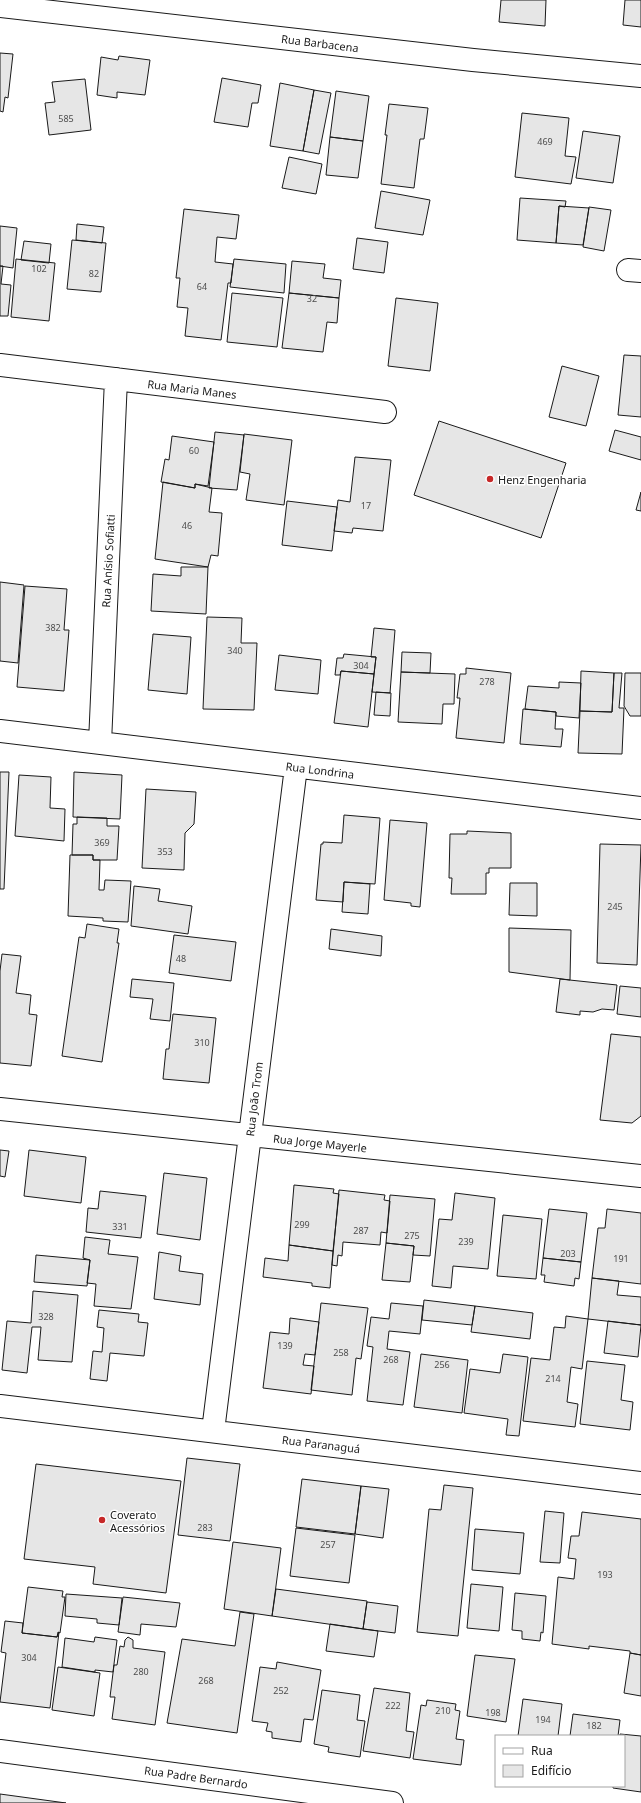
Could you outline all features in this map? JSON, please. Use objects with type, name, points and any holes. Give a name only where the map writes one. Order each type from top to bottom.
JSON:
[{"type":"street","name":"Rua Barbacena","points":[[0,6],[473,60],[641,76]]},
{"type":"street","name":"Rua Maria Manes","points":[[0,365],[385,412]]},
{"type":"street","name":"Rua Anísio Sofiatti","points":[[100,743],[116,379]]},
{"type":"street","name":"Rua Londrina","points":[[0,731],[641,808]]},
{"type":"street","name":"Rua João Trom","points":[[213,1431],[296,767]]},
{"type":"street","name":"Rua Jorge Mayerle","points":[[0,1109],[641,1176]]},
{"type":"street","name":"Rua Paranaguá","points":[[0,1407],[213,1431],[641,1483]]},
{"type":"street","name":"Rua Padre Bernardo","points":[[0,1751],[392,1803]]},
{"type":"building","points":[[501,0],[546,0],[545,26],[499,22]]},
{"type":"building","points":[[625,0],[641,0],[641,27],[623,25]]},
{"type":"building","points":[[0,53],[13,54],[8,98],[5,97],[3,112],[0,111]]},
{"type":"building","points":[[119,56],[150,60],[145,95],[117,92],[117,98],[97,95],[101,57],[118,60]]},
{"type":"building","points":[[222,78],[261,85],[258,103],[252,103],[248,127],[214,122]]},
{"type":"building","points":[[85,79],[91,130],[49,135],[45,103],[55,102],[52,82]]},
{"type":"building","points":[[280,83],[314,90],[303,151],[270,146]]},
{"type":"building","points":[[314,90],[331,93],[319,154],[303,151]]},
{"type":"building","points":[[336,91],[369,96],[363,141],[330,137]]},
{"type":"building","points":[[389,104],[428,108],[424,139],[420,139],[414,188],[381,184]]},
{"type":"building","points":[[522,113],[569,118],[565,156],[576,157],[571,184],[515,177]]},
{"type":"building","points":[[583,131],[620,136],[613,183],[576,178]]},
{"type":"building","points":[[330,137],[363,141],[358,178],[326,175]]},
{"type":"building","points":[[289,157],[322,164],[316,194],[282,188]]},
{"type":"building","points":[[381,191],[430,200],[423,235],[375,228]]},
{"type":"building","points":[[520,198],[566,201],[565,207],[559,206],[556,243],[517,240]]},
{"type":"building","points":[[559,206],[589,208],[583,245],[556,243]]},
{"type":"building","points":[[589,207],[611,210],[604,251],[583,247]]},
{"type":"building","points":[[184,209],[239,215],[236,239],[217,237],[215,262],[233,264],[231,283],[228,283],[221,340],[185,336],[188,308],[177,307],[180,278],[176,278]]},
{"type":"building","points":[[77,224],[104,227],[102,243],[76,240]]},
{"type":"building","points":[[0,226],[17,228],[13,268],[0,266]]},
{"type":"building","points":[[357,238],[388,242],[384,273],[353,269]]},
{"type":"building","points":[[72,240],[106,243],[101,292],[67,289]]},
{"type":"building","points":[[24,241],[51,244],[49,263],[21,260]]},
{"type":"building","points":[[16,259],[55,263],[49,321],[11,317]]},
{"type":"building","points":[[234,259],[286,264],[284,293],[230,287]]},
{"type":"building","points":[[292,261],[325,264],[323,278],[341,280],[339,298],[289,293]]},
{"type":"building","points":[[0,266],[3,266],[1,284],[11,285],[8,316],[0,316]]},
{"type":"building","points":[[232,293],[283,298],[277,347],[227,342]]},
{"type":"building","points":[[289,293],[339,298],[337,323],[327,322],[323,352],[282,348]]},
{"type":"building","points":[[396,298],[438,303],[430,371],[388,366]]},
{"type":"building","points":[[624,355],[641,356],[641,417],[618,415]]},
{"type":"building","points":[[562,366],[599,376],[586,426],[549,417]]},
{"type":"building","name":"Henz Engenharia","points":[[439,421],[566,463],[541,538],[414,495]]},
{"type":"building","points":[[615,430],[641,437],[641,460],[609,451]]},
{"type":"building","points":[[215,432],[244,435],[237,490],[209,488]]},
{"type":"building","points":[[244,434],[292,440],[284,505],[246,500],[250,474],[240,472]]},
{"type":"building","points":[[172,436],[214,442],[208,486],[195,484],[195,488],[161,482],[165,459],[169,460]]},
{"type":"building","points":[[355,457],[391,460],[383,531],[353,528],[352,533],[334,531],[338,500],[350,502]]},
{"type":"building","points":[[163,482],[195,488],[195,484],[212,488],[209,512],[222,513],[218,556],[211,555],[208,567],[155,559]]},
{"type":"building","points":[[641,492],[641,511],[636,510]]},
{"type":"building","points":[[287,501],[337,507],[332,551],[282,545]]},
{"type":"building","points":[[181,567],[208,567],[206,614],[151,611],[153,574],[181,576]]},
{"type":"building","points":[[0,582],[24,585],[18,663],[0,661]]},
{"type":"building","points":[[25,586],[67,589],[64,630],[69,630],[64,691],[17,687]]},
{"type":"building","points":[[207,617],[242,618],[241,643],[257,643],[254,710],[203,709]]},
{"type":"building","points":[[374,628],[395,630],[390,693],[372,692],[376,657],[371,657]]},
{"type":"building","points":[[153,634],[191,637],[187,694],[148,690]]},
{"type":"building","points":[[402,652],[431,653],[430,673],[401,672]]},
{"type":"building","points":[[344,654],[376,657],[374,674],[341,671],[340,675],[335,675],[337,658],[343,658]]},
{"type":"building","points":[[279,655],[321,660],[318,694],[275,690]]},
{"type":"building","points":[[466,668],[511,673],[504,743],[456,738],[460,698],[457,698],[460,674],[466,674]]},
{"type":"building","points":[[341,671],[374,674],[368,727],[334,723]]},
{"type":"building","points":[[581,671],[614,673],[612,712],[580,711]]},
{"type":"building","points":[[401,672],[455,674],[454,704],[443,704],[442,724],[398,722]]},
{"type":"building","points":[[614,673],[622,673],[619,708],[624,708],[622,754],[578,753],[580,711],[612,712]]},
{"type":"building","points":[[625,673],[641,673],[641,716],[630,716],[624,706]]},
{"type":"building","points":[[559,682],[581,683],[579,718],[556,716],[556,712],[525,709],[528,686],[559,688]]},
{"type":"building","points":[[376,692],[391,693],[390,716],[374,715]]},
{"type":"building","points":[[523,709],[556,712],[555,729],[563,729],[561,747],[520,744]]},
{"type":"building","points":[[0,772],[9,772],[4,889],[0,889]]},
{"type":"building","points":[[74,772],[122,775],[120,819],[73,817]]},
{"type":"building","points":[[19,775],[51,777],[50,808],[65,809],[64,841],[15,836]]},
{"type":"building","points":[[146,789],[196,792],[194,824],[185,833],[184,870],[142,868]]},
{"type":"building","points":[[344,815],[380,818],[375,884],[344,882],[343,902],[316,900],[321,844],[323,844],[323,842],[342,843]]},
{"type":"building","points":[[77,817],[107,818],[107,826],[119,826],[117,860],[93,860],[93,855],[72,855],[73,824],[77,824]]},
{"type":"building","points":[[390,820],[427,823],[420,907],[411,906],[411,903],[384,900]]},
{"type":"building","points":[[467,831],[511,833],[511,868],[489,868],[489,873],[486,873],[486,894],[451,894],[452,878],[449,878],[450,834],[467,834]]},
{"type":"building","points":[[600,844],[641,845],[637,965],[597,963]]},
{"type":"building","points":[[70,855],[93,855],[93,860],[100,860],[99,890],[104,890],[105,880],[131,881],[128,922],[103,921],[103,918],[68,916]]},
{"type":"building","points":[[344,882],[370,884],[368,914],[342,912]]},
{"type":"building","points":[[510,883],[537,883],[537,916],[509,915]]},
{"type":"building","points":[[134,886],[160,889],[158,901],[192,906],[188,934],[131,926]]},
{"type":"building","points":[[87,924],[119,929],[117,943],[119,943],[102,1062],[62,1056],[79,937],[85,938]]},
{"type":"building","points":[[509,928],[571,930],[570,980],[509,972]]},
{"type":"building","points":[[331,929],[382,936],[381,956],[329,949]]},
{"type":"building","points":[[174,935],[236,942],[231,981],[169,973]]},
{"type":"building","points":[[2,954],[21,956],[16,993],[31,995],[29,1014],[37,1015],[31,1066],[0,1063],[0,971]]},
{"type":"building","points":[[132,979],[174,983],[170,1021],[150,1019],[153,999],[130,997]]},
{"type":"building","points":[[560,979],[617,985],[614,1010],[602,1009],[593,1012],[580,1011],[580,1015],[556,1012]]},
{"type":"building","points":[[620,986],[641,988],[641,1017],[617,1014]]},
{"type":"building","points":[[173,1014],[216,1018],[209,1083],[163,1079],[166,1049],[169,1049]]},
{"type":"building","points":[[611,1034],[641,1037],[641,1116],[632,1123],[600,1120]]},
{"type":"building","points":[[0,1150],[9,1151],[5,1177],[0,1176]]},
{"type":"building","points":[[29,1150],[86,1157],[81,1203],[24,1196]]},
{"type":"building","points":[[164,1173],[207,1178],[200,1240],[157,1234]]},
{"type":"building","points":[[294,1185],[334,1189],[333,1193],[339,1194],[333,1251],[289,1245]]},
{"type":"building","points":[[339,1190],[385,1195],[384,1200],[390,1201],[387,1233],[381,1232],[380,1245],[343,1242],[342,1256],[338,1255],[337,1266],[332,1265]]},
{"type":"building","points":[[100,1191],[146,1196],[141,1238],[86,1232],[88,1208],[98,1209]]},
{"type":"building","points":[[455,1193],[495,1198],[488,1269],[453,1266],[451,1288],[432,1286],[439,1219],[452,1220]]},
{"type":"building","points":[[390,1195],[435,1199],[430,1256],[413,1255],[414,1246],[386,1243]]},
{"type":"building","points":[[549,1209],[587,1213],[581,1262],[543,1258]]},
{"type":"building","points":[[607,1209],[641,1213],[641,1284],[592,1278],[598,1228],[605,1228]]},
{"type":"building","points":[[503,1215],[542,1219],[536,1279],[497,1276]]},
{"type":"building","points":[[85,1237],[110,1240],[108,1254],[138,1257],[131,1309],[94,1306],[96,1284],[87,1283],[90,1260],[83,1258]]},
{"type":"building","points":[[386,1243],[414,1246],[410,1282],[382,1280]]},
{"type":"building","points":[[289,1245],[333,1251],[330,1288],[312,1286],[312,1283],[263,1277],[265,1258],[288,1261]]},
{"type":"building","points":[[159,1252],[181,1256],[179,1271],[203,1274],[200,1305],[154,1299]]},
{"type":"building","points":[[36,1255],[90,1260],[87,1286],[34,1282]]},
{"type":"building","points":[[543,1258],[581,1262],[579,1279],[575,1278],[574,1286],[544,1282],[545,1275],[541,1275]]},
{"type":"building","points":[[592,1278],[619,1281],[617,1295],[641,1297],[641,1325],[588,1319]]},
{"type":"building","points":[[33,1291],[78,1295],[72,1362],[38,1360],[41,1327],[32,1327],[27,1373],[2,1370],[7,1321],[31,1323]]},
{"type":"building","points":[[424,1300],[475,1306],[472,1325],[422,1320]]},
{"type":"building","points":[[321,1303],[368,1308],[361,1359],[356,1358],[352,1395],[311,1390]]},
{"type":"building","points":[[391,1303],[423,1306],[420,1334],[389,1331],[387,1349],[410,1352],[403,1405],[367,1401],[373,1347],[367,1346],[371,1317],[389,1319]]},
{"type":"building","points":[[475,1306],[533,1313],[530,1339],[471,1332]]},
{"type":"building","points":[[99,1310],[139,1314],[138,1322],[148,1323],[144,1356],[110,1353],[107,1381],[90,1379],[93,1351],[102,1352],[104,1328],[97,1327]]},
{"type":"building","points":[[566,1316],[588,1319],[582,1369],[571,1367],[567,1402],[578,1404],[575,1427],[523,1421],[531,1358],[550,1360],[554,1327],[565,1328]]},
{"type":"building","points":[[290,1318],[319,1322],[315,1355],[305,1354],[303,1365],[314,1366],[311,1394],[263,1388],[270,1332],[289,1334]]},
{"type":"building","points":[[608,1321],[641,1325],[638,1357],[604,1353]]},
{"type":"building","points":[[421,1354],[468,1360],[462,1413],[414,1407]]},
{"type":"building","points":[[503,1354],[528,1357],[519,1436],[506,1435],[508,1419],[464,1413],[470,1369],[500,1373]]},
{"type":"building","points":[[587,1361],[625,1365],[621,1400],[633,1402],[630,1430],[580,1424]]},
{"type":"building","points":[[187,1458],[240,1464],[230,1541],[178,1535]]},
{"type":"building","name":"Coverato Acessórios","points":[[36,1464],[181,1481],[166,1593],[93,1584],[95,1567],[24,1559]]},
{"type":"building","points":[[302,1479],[361,1486],[355,1534],[296,1527]]},
{"type":"building","points":[[444,1485],[473,1488],[458,1636],[417,1632],[429,1509],[441,1510]]},
{"type":"building","points":[[361,1486],[389,1489],[383,1538],[355,1534]]},
{"type":"building","points":[[545,1511],[564,1513],[560,1563],[540,1562]]},
{"type":"building","points":[[582,1512],[641,1519],[641,1655],[630,1653],[630,1651],[589,1646],[589,1649],[552,1644],[558,1577],[574,1579],[576,1559],[568,1558],[571,1536],[579,1536]]},
{"type":"building","points":[[296,1528],[355,1535],[349,1583],[290,1576]]},
{"type":"building","points":[[475,1529],[524,1533],[520,1574],[472,1570]]},
{"type":"building","points":[[233,1542],[281,1548],[272,1616],[224,1609]]},
{"type":"building","points":[[471,1584],[503,1587],[499,1631],[467,1628]]},
{"type":"building","points":[[28,1587],[63,1591],[62,1597],[65,1597],[60,1633],[58,1632],[57,1637],[22,1633]]},
{"type":"building","points":[[276,1589],[367,1601],[363,1629],[272,1616]]},
{"type":"building","points":[[515,1593],[546,1596],[543,1633],[541,1632],[540,1641],[522,1639],[522,1631],[512,1630]]},
{"type":"building","points":[[66,1594],[122,1598],[119,1625],[97,1623],[97,1619],[65,1616]]},
{"type":"building","points":[[123,1597],[180,1603],[176,1627],[141,1624],[140,1635],[118,1632]]},
{"type":"building","points":[[367,1602],[398,1606],[395,1633],[363,1629]]},
{"type":"building","points":[[240,1612],[254,1614],[237,1733],[167,1723],[182,1639],[235,1646]]},
{"type":"building","points":[[5,1621],[23,1623],[22,1633],[57,1637],[59,1632],[50,1708],[0,1702],[6,1653],[1,1652]]},
{"type":"building","points":[[330,1624],[378,1631],[374,1657],[326,1651]]},
{"type":"building","points":[[95,1637],[117,1640],[113,1672],[95,1670],[95,1672],[62,1667],[65,1638],[94,1642]]},
{"type":"building","points":[[128,1637],[133,1640],[133,1648],[165,1652],[155,1725],[112,1719],[115,1697],[110,1697],[114,1665],[117,1665],[120,1646],[124,1647],[125,1640]]},
{"type":"building","points":[[630,1653],[641,1655],[641,1696],[624,1693]]},
{"type":"building","points":[[475,1655],[515,1659],[506,1722],[467,1716]]},
{"type":"building","points":[[277,1662],[321,1670],[313,1720],[304,1719],[301,1742],[272,1738],[272,1732],[266,1731],[268,1723],[252,1721],[260,1667],[276,1669]]},
{"type":"building","points":[[58,1667],[100,1673],[94,1716],[52,1710]]},
{"type":"building","points":[[374,1688],[410,1693],[406,1731],[414,1732],[410,1758],[363,1751]]},
{"type":"building","points":[[322,1690],[360,1695],[357,1720],[365,1721],[360,1757],[328,1752],[329,1747],[314,1744]]},
{"type":"building","points":[[523,1699],[562,1704],[558,1735],[518,1735]]},
{"type":"building","points":[[427,1700],[456,1704],[455,1710],[460,1711],[456,1739],[464,1740],[461,1765],[413,1759],[421,1705],[426,1706]]},
{"type":"building","points":[[573,1714],[620,1720],[618,1735],[570,1735]]},
{"type":"building","points":[[620,1734],[641,1736],[641,1792],[613,1788],[625,1787],[625,1735]]},
{"type":"building","points":[[0,1794],[66,1803],[0,1803]]},
{"type":"place","name":"Henz Engenharia","points":[[490,479]]},
{"type":"place","name":"Coverato Acessórios","points":[[102,1520]]}]
